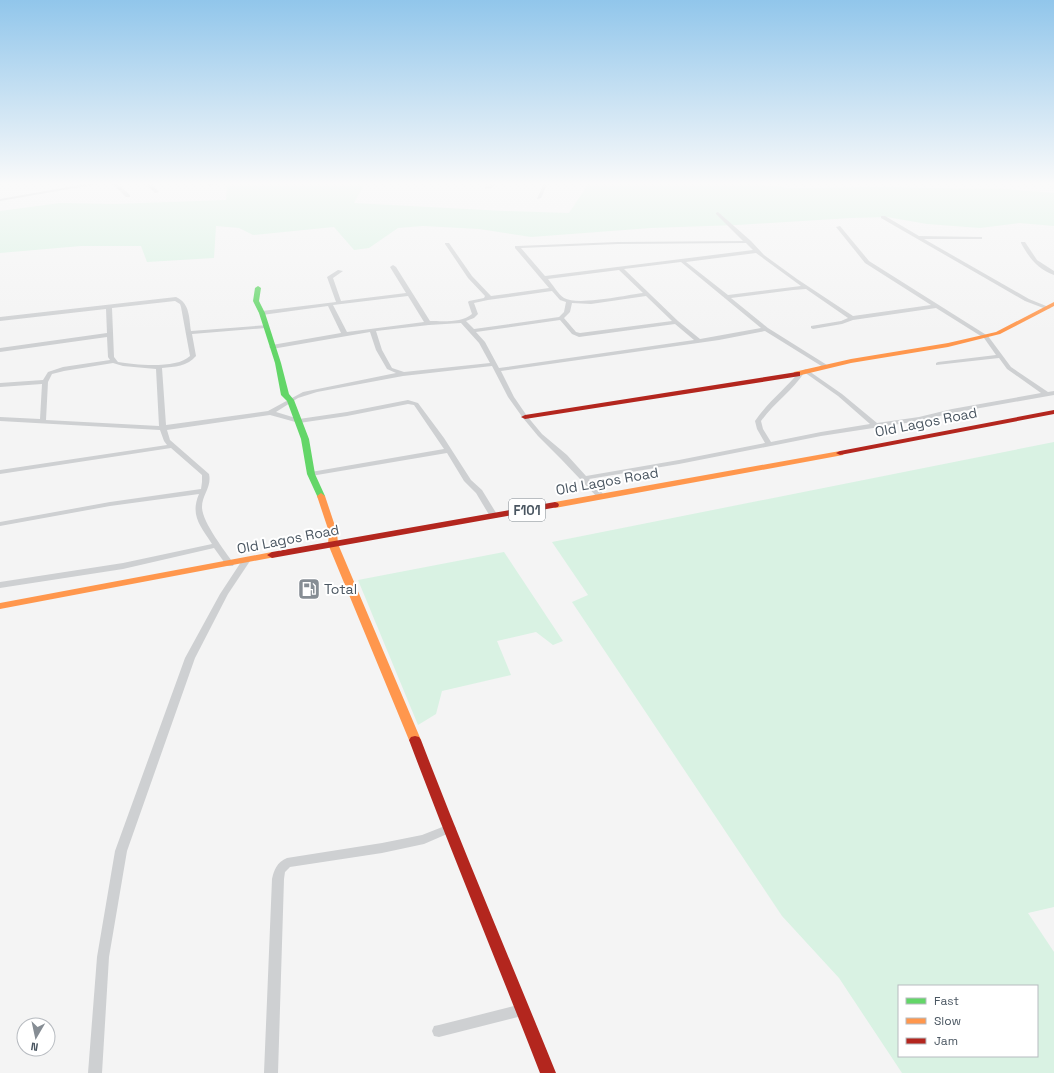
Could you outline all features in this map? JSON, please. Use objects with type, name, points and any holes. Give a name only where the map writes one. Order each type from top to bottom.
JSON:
[{"type":"street","points":[[740,233],[757,251],[805,288],[852,318]]},
{"type":"street","points":[[843,233],[867,262],[986,336],[1010,368],[1046,394]]},
{"type":"street","points":[[910,233],[976,269],[1027,300],[1051,306]]},
{"type":"street","points":[[917,237],[980,238]]},
{"type":"street","points":[[648,294],[582,302],[568,302],[562,299],[517,247],[637,243],[749,242]]},
{"type":"street","points":[[1023,243],[1031,258],[1036,263],[1054,272]]},
{"type":"street","points":[[447,244],[470,277],[488,298]]},
{"type":"street","points":[[544,278],[757,251]]},
{"type":"street","points":[[681,260],[766,329],[825,366]]},
{"type":"street","points":[[392,266],[428,323]]},
{"type":"street","points":[[620,268],[676,322],[698,340]]},
{"type":"street","points":[[339,302],[330,277],[340,271]]},
{"type":"street","points":[[258,288],[256,301],[262,313],[278,363],[285,395],[290,400],[305,439],[311,474],[319,490],[334,532],[333,544],[501,952],[522,1010],[548,1073]]},
{"type":"street","points":[[728,297],[793,288],[805,288]]},
{"type":"street","points":[[272,347],[428,323],[463,321],[474,316],[475,314],[471,302],[488,298],[553,289]]},
{"type":"street","points":[[262,313],[410,294]]},
{"type":"street","points":[[0,319],[156,301],[179,300],[182,303],[193,356],[192,359],[187,362],[156,366],[121,364],[113,361],[54,371],[50,374],[46,382],[43,421]]},
{"type":"street","points":[[473,331],[561,318],[567,312],[568,302]]},
{"type":"street","points":[[330,304],[345,335]]},
{"type":"street","points":[[813,327],[842,322],[852,318],[936,306]]},
{"type":"street","points":[[525,417],[804,372],[851,361],[920,351],[998,333],[1051,306]]},
{"type":"street","points":[[109,307],[111,330],[109,335],[110,357],[113,361]]},
{"type":"street","points":[[561,318],[574,333],[579,335],[676,322]]},
{"type":"street","points":[[463,321],[482,342],[511,397],[525,417],[540,435],[601,496]]},
{"type":"street","points":[[188,333],[266,326]]},
{"type":"street","points":[[270,413],[290,400],[305,393],[403,374],[495,367],[698,340],[766,329]]},
{"type":"street","points":[[373,331],[379,350],[390,369],[403,374]]},
{"type":"street","points":[[0,350],[109,335]]},
{"type":"street","points":[[938,364],[1001,356]]},
{"type":"street","points":[[156,366],[159,368],[163,428],[167,442],[205,474],[207,478],[198,506],[198,513],[216,545],[230,564]]},
{"type":"street","points":[[386,378],[390,369]]},
{"type":"street","points":[[804,372],[840,395],[875,425]]},
{"type":"street","points":[[769,444],[760,429],[758,421],[764,411],[793,385],[804,372]]},
{"type":"street","points":[[0,385],[46,382]]},
{"type":"street","points":[[584,478],[875,425],[919,419],[952,411],[1054,393]]},
{"type":"street","points":[[0,418],[163,428],[270,413],[299,421],[413,403],[419,407],[449,450],[468,481],[479,492],[494,516]]},
{"type":"street","name":"Old Lagos Road","points":[[0,606],[1054,412]]},
{"type":"street","points":[[0,472],[172,446]]},
{"type":"street","points":[[311,474],[449,450]]},
{"type":"street","points":[[0,524],[110,504],[203,491]]},
{"type":"street","points":[[0,586],[123,566],[216,545]]},
{"type":"street","points":[[95,1073],[103,957],[121,851],[190,658],[224,594],[246,561]]},
{"type":"street","points":[[272,1073],[273,1003],[278,879],[280,870],[287,862],[382,848],[424,839],[450,828]]},
{"type":"street","points":[[439,1032],[522,1010]]},
{"type":"green space","points":[[0,233],[216,233],[214,258],[147,262],[141,246],[81,246],[0,253]]},
{"type":"green space","points":[[249,233],[273,233],[253,235]]},
{"type":"green space","points":[[339,233],[391,233],[369,248],[354,250]]},
{"type":"green space","points":[[505,233],[583,233],[531,237]]},
{"type":"green space","points":[[1054,442],[1054,907],[1028,913],[1054,952],[1054,1073],[902,1073],[839,978],[782,916],[572,602],[588,595],[552,542]]},
{"type":"green space","points":[[504,552],[563,641],[553,645],[536,632],[497,641],[511,675],[442,691],[436,714],[418,725],[358,580]]},
{"type":"traffic: fast","points":[[258,288],[256,301],[262,313],[278,363],[285,395],[290,400],[299,421],[305,439],[311,474],[321,496]]},
{"type":"traffic: slow","points":[[797,374],[851,361],[948,345],[998,333],[1054,304]]},
{"type":"traffic: slow","points":[[555,505],[840,453]]},
{"type":"traffic: slow","points":[[321,496],[333,532],[333,544],[415,740]]},
{"type":"traffic: slow","points":[[0,606],[272,555]]},
{"type":"traffic: jam","points":[[525,417],[797,374]]},
{"type":"traffic: jam","points":[[840,453],[1054,412]]},
{"type":"traffic: jam","points":[[272,555],[555,505]]},
{"type":"traffic: jam","points":[[415,740],[438,801],[501,953],[548,1073]]},
{"type":"place","name":"Total","points":[[309,589]]}]
